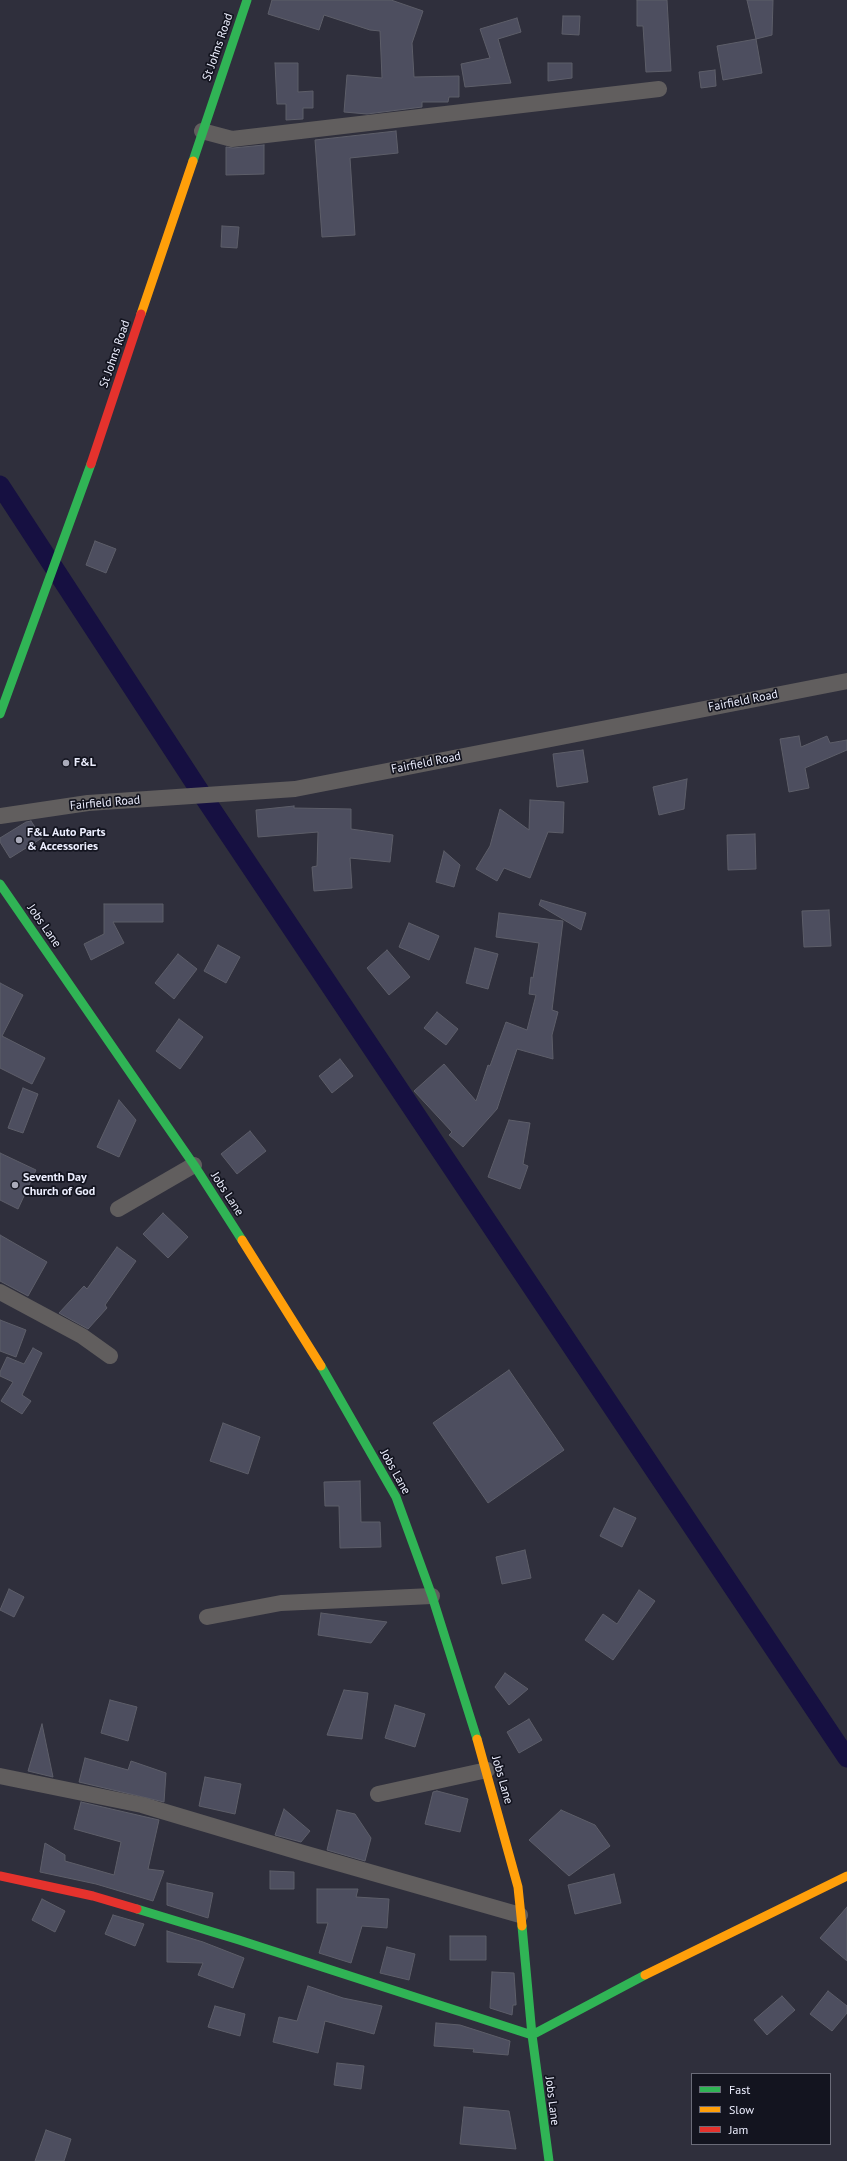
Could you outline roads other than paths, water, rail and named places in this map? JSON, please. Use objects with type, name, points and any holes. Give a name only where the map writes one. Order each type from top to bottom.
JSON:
[{"type":"street","name":"St Johns Road","points":[[0,714],[75,511],[247,0]]},
{"type":"street","points":[[202,131],[232,139],[659,89]]},
{"type":"street","name":"Fairfield Road","points":[[0,816],[88,803],[295,789],[847,680]]},
{"type":"street","name":"Jobs Lane","points":[[0,884],[194,1165],[315,1355],[396,1497],[432,1596],[487,1770],[518,1886],[532,2035],[549,2161]]},
{"type":"street","points":[[118,1209],[194,1165]]},
{"type":"street","points":[[0,1292],[82,1336],[110,1356]]},
{"type":"street","points":[[207,1617],[281,1603],[432,1596]]},
{"type":"street","points":[[378,1794],[487,1770]]},
{"type":"street","points":[[0,1776],[142,1805],[520,1915]]},
{"type":"street","points":[[0,1876],[101,1898],[239,1940],[532,2035],[652,1971],[847,1876]]},
{"type":"waterway","points":[[0,485],[203,796],[847,1758]]},
{"type":"place","name":"F&L","points":[[66,763]]},
{"type":"place","name":"F&L Auto Parts & Accessories","points":[[19,840]]},
{"type":"place","name":"Seventh Day Church of God","points":[[15,1185]]}]
